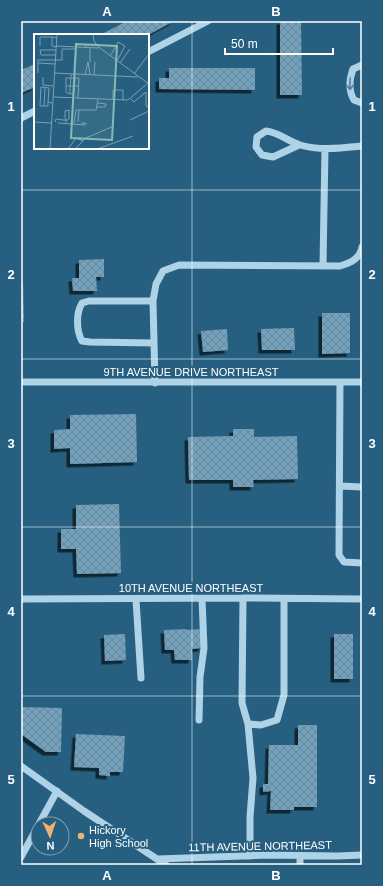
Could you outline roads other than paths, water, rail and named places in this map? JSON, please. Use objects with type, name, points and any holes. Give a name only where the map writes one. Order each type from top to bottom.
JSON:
[{"type":"street","points":[[149,51],[208,21]]},
{"type":"street","points":[[362,65],[353,69],[350,78],[350,93],[354,100],[362,103]]},
{"type":"street","points":[[21,118],[34,112]]},
{"type":"street","points":[[299,145],[273,157],[262,155],[256,147],[257,137],[266,131],[276,133],[299,145],[325,149],[362,146],[362,153]]},
{"type":"street","points":[[323,266],[325,149]]},
{"type":"street","points":[[155,383],[154,301],[156,284],[163,271],[179,265],[340,266],[353,262],[361,252],[362,247]]},
{"type":"street","points":[[154,301],[89,301],[82,303],[79,309],[78,334],[82,341],[90,342],[154,343]]},
{"type":"street","name":"9TH AVENUE DRIVE NORTHEAST","points":[[21,382],[362,382]]},
{"type":"street","points":[[340,382],[339,555],[344,562],[362,563]]},
{"type":"street","points":[[340,486],[362,487]]},
{"type":"street","points":[[243,598],[242,703],[248,724],[253,778],[250,818],[250,856]]},
{"type":"street","name":"10TH AVENUE NORTHEAST","points":[[21,599],[136,600],[243,598],[362,600]]},
{"type":"street","points":[[199,720],[200,677],[204,648],[202,599]]},
{"type":"street","points":[[248,724],[261,725],[277,720],[284,696],[284,599]]},
{"type":"street","points":[[136,600],[141,678]]},
{"type":"street","points":[[21,766],[166,865]]},
{"type":"street","points":[[44,816],[57,791]]},
{"type":"street","points":[[21,857],[30,841]]},
{"type":"street","name":"11TH AVENUE NORTHEAST","points":[[158,859],[362,855]]},
{"type":"street","points":[[300,856],[300,865]]},
{"type":"place","name":"Hickory High School","points":[[81,836]]}]
